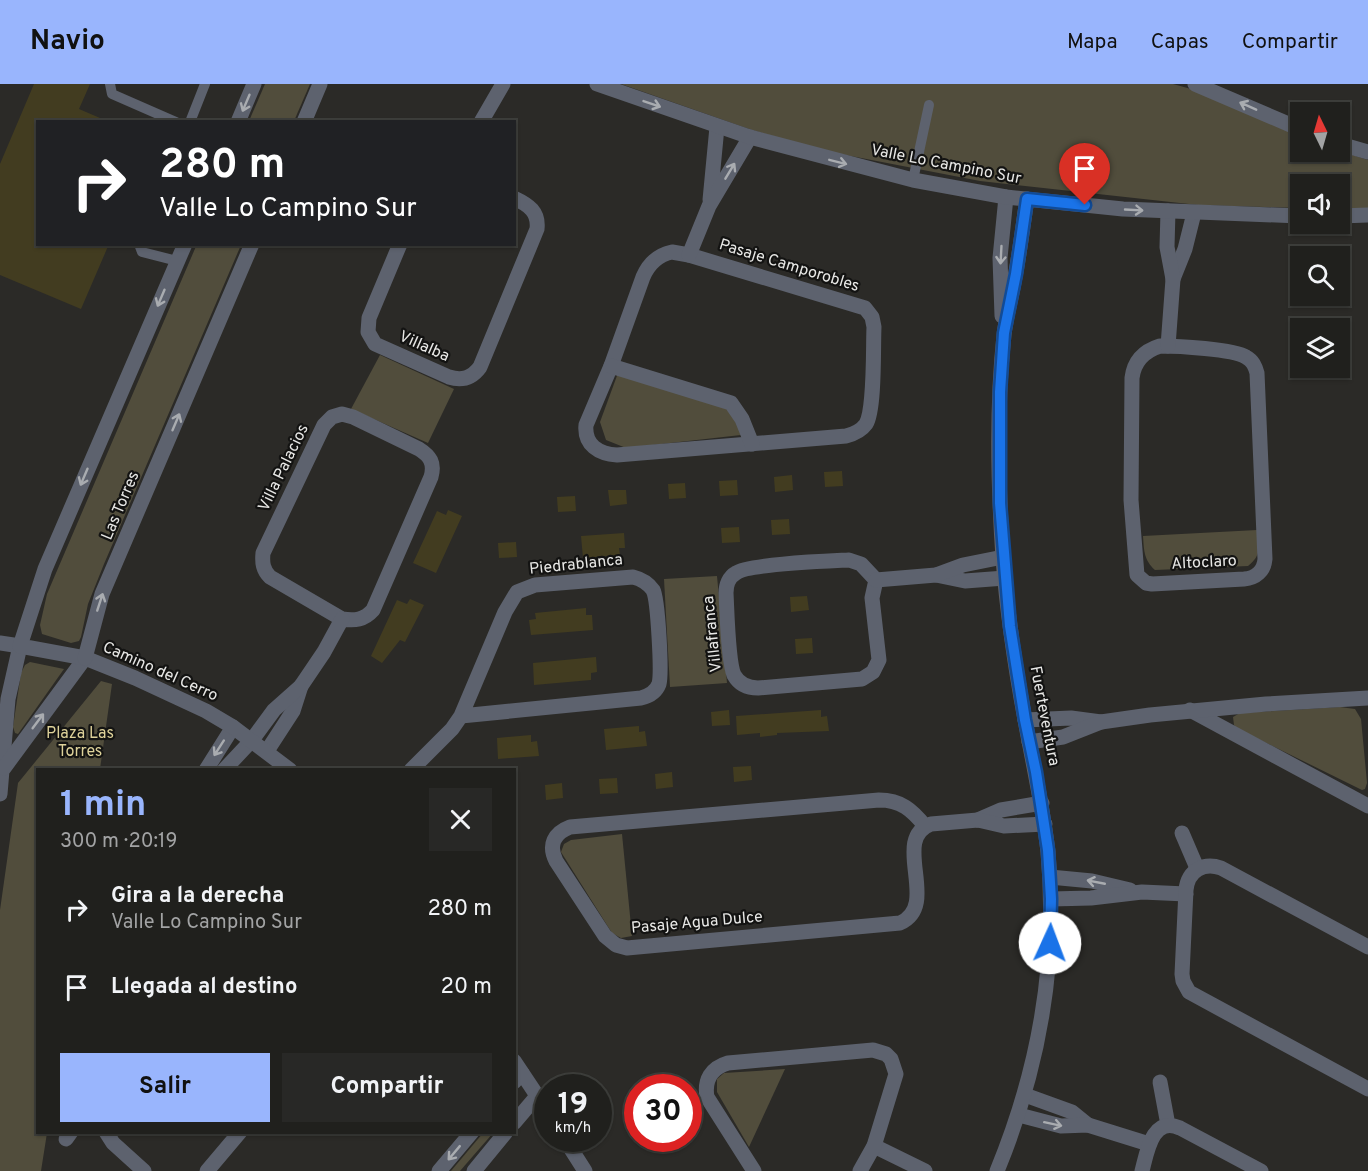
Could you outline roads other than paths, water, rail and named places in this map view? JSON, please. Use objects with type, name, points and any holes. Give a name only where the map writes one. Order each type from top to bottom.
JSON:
[{"type":"street","points":[[239,120],[254,84]]},
{"type":"street","points":[[305,120],[320,84]]},
{"type":"street","points":[[483,118],[490,84]]},
{"type":"street","points":[[483,118],[503,84]]},
{"type":"street","name":"Valle Lo Campino Sur","points":[[597,84],[717,127],[913,180],[1006,197],[1123,209],[1290,216]]},
{"type":"street","points":[[1195,84],[1290,125]]},
{"type":"street","points":[[709,206],[717,127]]},
{"type":"street","points":[[689,255],[709,206],[750,137]]},
{"type":"street","points":[[1350,147],[1368,152]]},
{"type":"street","name":"Fuerteventura","points":[[998,1171],[1025,1095],[1041,1022],[1047,986],[1051,899],[1042,803],[1017,673],[1003,557],[999,450],[1004,333],[1000,258],[1006,197]]},
{"type":"street","name":"Villalba","points":[[399,246],[369,318],[367,325],[370,338],[375,344],[449,377],[467,378],[480,367],[537,229],[537,217],[534,212],[526,204],[516,199]]},
{"type":"street","name":"Fuerteventura","points":[[1004,333],[1016,274],[1027,199]]},
{"type":"street","points":[[1168,212],[1167,247],[1173,279],[1168,346]]},
{"type":"street","points":[[1173,279],[1185,249],[1194,213]]},
{"type":"street","points":[[1350,215],[1368,214]]},
{"type":"street","name":"Las Torres","points":[[0,794],[4,768],[8,699],[20,646],[45,569],[183,246]]},
{"type":"street","name":"Las Torres","points":[[4,768],[85,658],[102,594],[251,246]]},
{"type":"street","name":"Pasaje Camporobles","points":[[672,252],[689,255],[860,306],[865,308],[872,317],[874,327],[870,408],[867,423],[862,429],[846,436],[617,455],[601,452],[587,439],[585,430],[611,366],[647,269],[657,258],[672,252]]},
{"type":"street","name":"Altoclaro","points":[[1168,346],[1238,353],[1251,360],[1255,366],[1265,558],[1263,569],[1255,577],[1152,584],[1146,583],[1137,574],[1131,478],[1132,378],[1140,357],[1153,348],[1168,346]]},
{"type":"street","points":[[611,366],[731,403],[742,418],[752,444]]},
{"type":"street","name":"Villa Palacios","points":[[342,414],[420,449],[429,456],[433,466],[432,477],[373,610],[359,620],[342,619],[270,578],[265,572],[262,560],[263,553],[324,425],[332,417],[342,414]]},
{"type":"street","points":[[876,580],[936,575],[963,565],[1003,557]]},
{"type":"street","name":"Villafranca","points":[[849,560],[861,564],[876,580],[872,598],[879,660],[873,672],[868,676],[855,680],[758,688],[745,686],[735,677],[726,593],[728,581],[736,572],[747,568],[849,560]]},
{"type":"street","points":[[936,575],[965,581],[1005,578]]},
{"type":"street","name":"Piedrablanca","points":[[411,768],[452,729],[462,716],[508,604],[517,592],[535,585],[633,577],[645,581],[653,590],[656,602],[660,673],[657,687],[650,694],[641,698],[462,716]]},
{"type":"street","points":[[227,768],[252,740],[274,710],[301,686],[324,652],[342,619]]},
{"type":"street","name":"Camino del Cerro","points":[[0,643],[85,658],[206,711],[252,740],[288,768]]},
{"type":"street","points":[[267,751],[293,711],[301,686]]},
{"type":"street","points":[[1029,742],[1063,736],[1101,722],[1190,710],[1368,698]]},
{"type":"street","points":[[1190,710],[1368,806]]},
{"type":"street","points":[[1025,720],[1071,718],[1101,722]]},
{"type":"street","points":[[207,768],[232,727]]},
{"type":"street","name":"Pasaje Agua Dulce","points":[[879,800],[903,804],[925,826],[920,830],[914,844],[916,905],[909,917],[900,923],[627,948],[616,945],[605,936],[556,861],[552,850],[558,834],[570,827],[879,800]]},
{"type":"street","points":[[978,820],[1001,810],[1042,803]]},
{"type":"street","points":[[925,826],[978,820],[1004,826],[1044,824]]},
{"type":"street","points":[[1182,833],[1197,868]]},
{"type":"street","points":[[1368,947],[1221,868],[1214,866],[1197,868],[1188,879],[1183,981],[1189,992],[1368,1089]]},
{"type":"street","points":[[1050,877],[1092,881],[1142,892]]},
{"type":"street","points":[[1051,899],[1091,898],[1142,892],[1186,894]]},
{"type":"street","points":[[754,1171],[707,1097],[709,1076],[720,1065],[728,1063],[873,1050],[886,1054],[895,1066],[896,1074],[874,1146],[860,1171]]},
{"type":"street","points":[[517,1072],[534,1092]]},
{"type":"street","points":[[1160,1082],[1168,1125]]},
{"type":"street","points":[[1025,1095],[1072,1112],[1088,1125]]},
{"type":"street","points":[[516,1121],[534,1100]]},
{"type":"street","points":[[1018,1115],[1061,1126],[1088,1125],[1149,1144]]},
{"type":"street","points":[[1142,1171],[1149,1144],[1156,1132],[1168,1125],[1180,1128],[1262,1171]]},
{"type":"street","points":[[107,1134],[113,1143],[144,1171]]},
{"type":"street","points":[[207,1171],[238,1134]]},
{"type":"street","points":[[439,1171],[470,1134]]},
{"type":"street","points":[[474,1171],[504,1134]]},
{"type":"street","points":[[874,1146],[925,1171]]},
{"type":"street","points":[[573,1152],[585,1171]]},
{"type":"lane","points":[[110,84],[112,94],[171,120]]},
{"type":"lane","points":[[191,120],[205,84]]},
{"type":"lane","points":[[913,180],[929,105]]},
{"type":"lane","points":[[139,246],[142,252],[177,261]]},
{"type":"park label","name":"Plaza Las Torres","points":[[80,743]]}]
